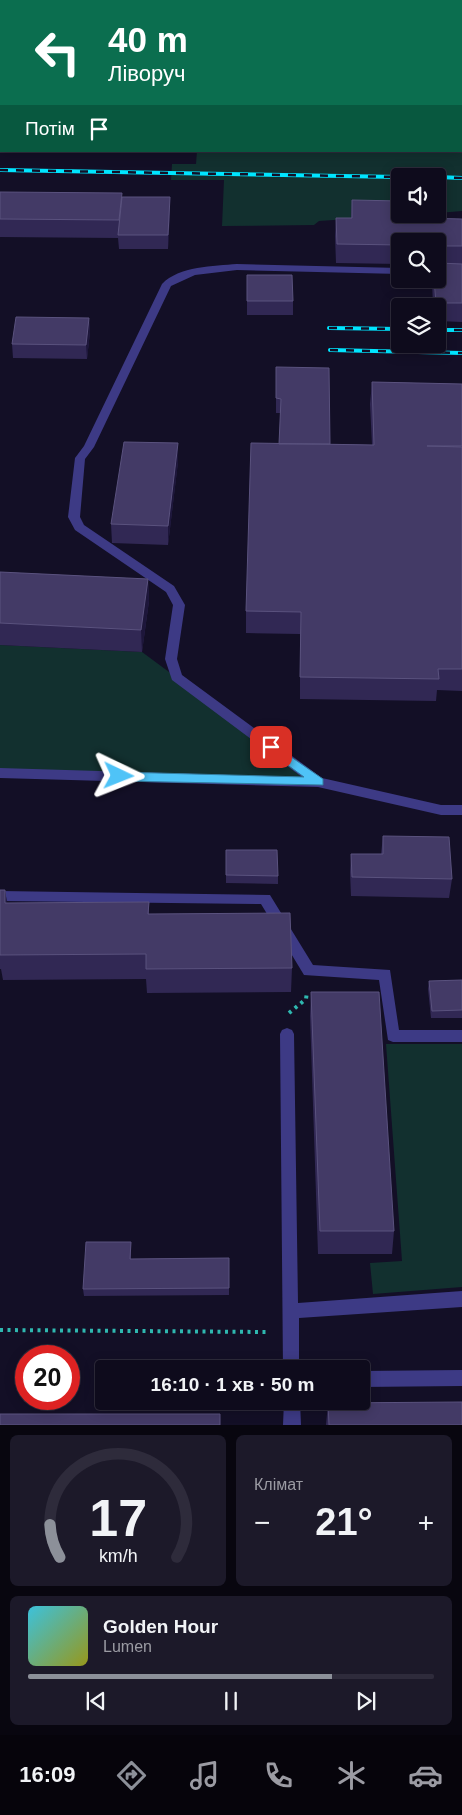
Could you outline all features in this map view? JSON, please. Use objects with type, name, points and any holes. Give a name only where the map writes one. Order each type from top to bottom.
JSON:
[{"type":"lane","points":[[318,782],[176,677],[171,659],[179,605],[170,589],[79,527],[74,517],[80,458],[89,447],[168,284],[177,277],[214,268],[237,267],[391,270]]},
{"type":"lane","points":[[0,773],[318,782],[442,810],[462,810]]},
{"type":"lane","points":[[0,896],[265,898],[309,970],[385,974],[393,1036],[462,1036]]},
{"type":"lane","points":[[287,1034],[291,1360]]},
{"type":"lane","points":[[290,1311],[462,1299]]},
{"type":"lane","points":[[370,1379],[462,1378]]},
{"type":"lane","points":[[292,1410],[292,1425]]},
{"type":"path","points":[[287,1034],[287,1015],[306,999],[309,970]]},
{"type":"path","points":[[0,1330],[290,1332]]},
{"type":"green space","points":[[197,152],[462,152],[462,211],[446,212],[446,168],[391,168],[391,216],[319,221],[314,225],[222,226],[224,180],[171,180],[172,164],[196,164]]},
{"type":"green space","points":[[0,645],[142,652],[318,782],[0,773]]},
{"type":"green space","points":[[386,1044],[462,1044],[462,1287],[373,1294],[370,1263],[402,1261]]},
{"type":"building","points":[[0,192],[122,193],[119,220],[0,219]]},
{"type":"building","points":[[122,197],[170,197],[168,235],[118,235]]},
{"type":"building","points":[[352,200],[391,201],[391,223],[446,223],[446,219],[462,219],[462,246],[446,246],[446,233],[391,233],[391,245],[337,244],[336,218],[352,218]]},
{"type":"building","points":[[446,263],[462,264],[462,303],[446,303],[446,298],[436,298],[435,288],[446,288]]},
{"type":"building","points":[[247,275],[292,275],[293,301],[247,301]]},
{"type":"building","points":[[16,317],[89,318],[86,345],[12,344]]},
{"type":"building","points":[[276,367],[329,368],[330,444],[279,444],[281,399],[276,398]]},
{"type":"building","points":[[372,382],[462,384],[462,446],[427,446],[462,447],[462,669],[438,669],[439,679],[300,677],[301,612],[246,611],[251,443],[374,445]]},
{"type":"building","points":[[124,442],[178,443],[168,526],[111,524]]},
{"type":"building","points":[[0,572],[148,579],[141,630],[0,623]]},
{"type":"building","points":[[383,836],[449,837],[452,879],[352,877],[351,854],[383,854]]},
{"type":"building","points":[[226,850],[277,850],[278,876],[226,875]]},
{"type":"building","points":[[0,890],[5,890],[5,903],[149,902],[148,914],[290,913],[292,968],[146,969],[146,954],[0,955]]},
{"type":"building","points":[[462,980],[462,1010],[432,1011],[429,981]]},
{"type":"building","points":[[311,992],[379,992],[394,1231],[320,1231]]},
{"type":"building","points":[[86,1242],[131,1242],[130,1259],[229,1258],[229,1288],[83,1289]]},
{"type":"building","points":[[462,1402],[462,1425],[329,1425],[328,1410],[370,1410],[370,1403]]},
{"type":"building","points":[[0,1414],[220,1414],[220,1425],[0,1425]]},
{"type":"railway","points":[[0,170],[391,177]]},
{"type":"railway","points":[[446,177],[462,178]]},
{"type":"railway","points":[[329,328],[391,329]]},
{"type":"railway","points":[[446,330],[462,330]]},
{"type":"railway","points":[[330,350],[462,353]]},
{"type":"route","points":[[119,776],[318,782],[271,747]]}]
